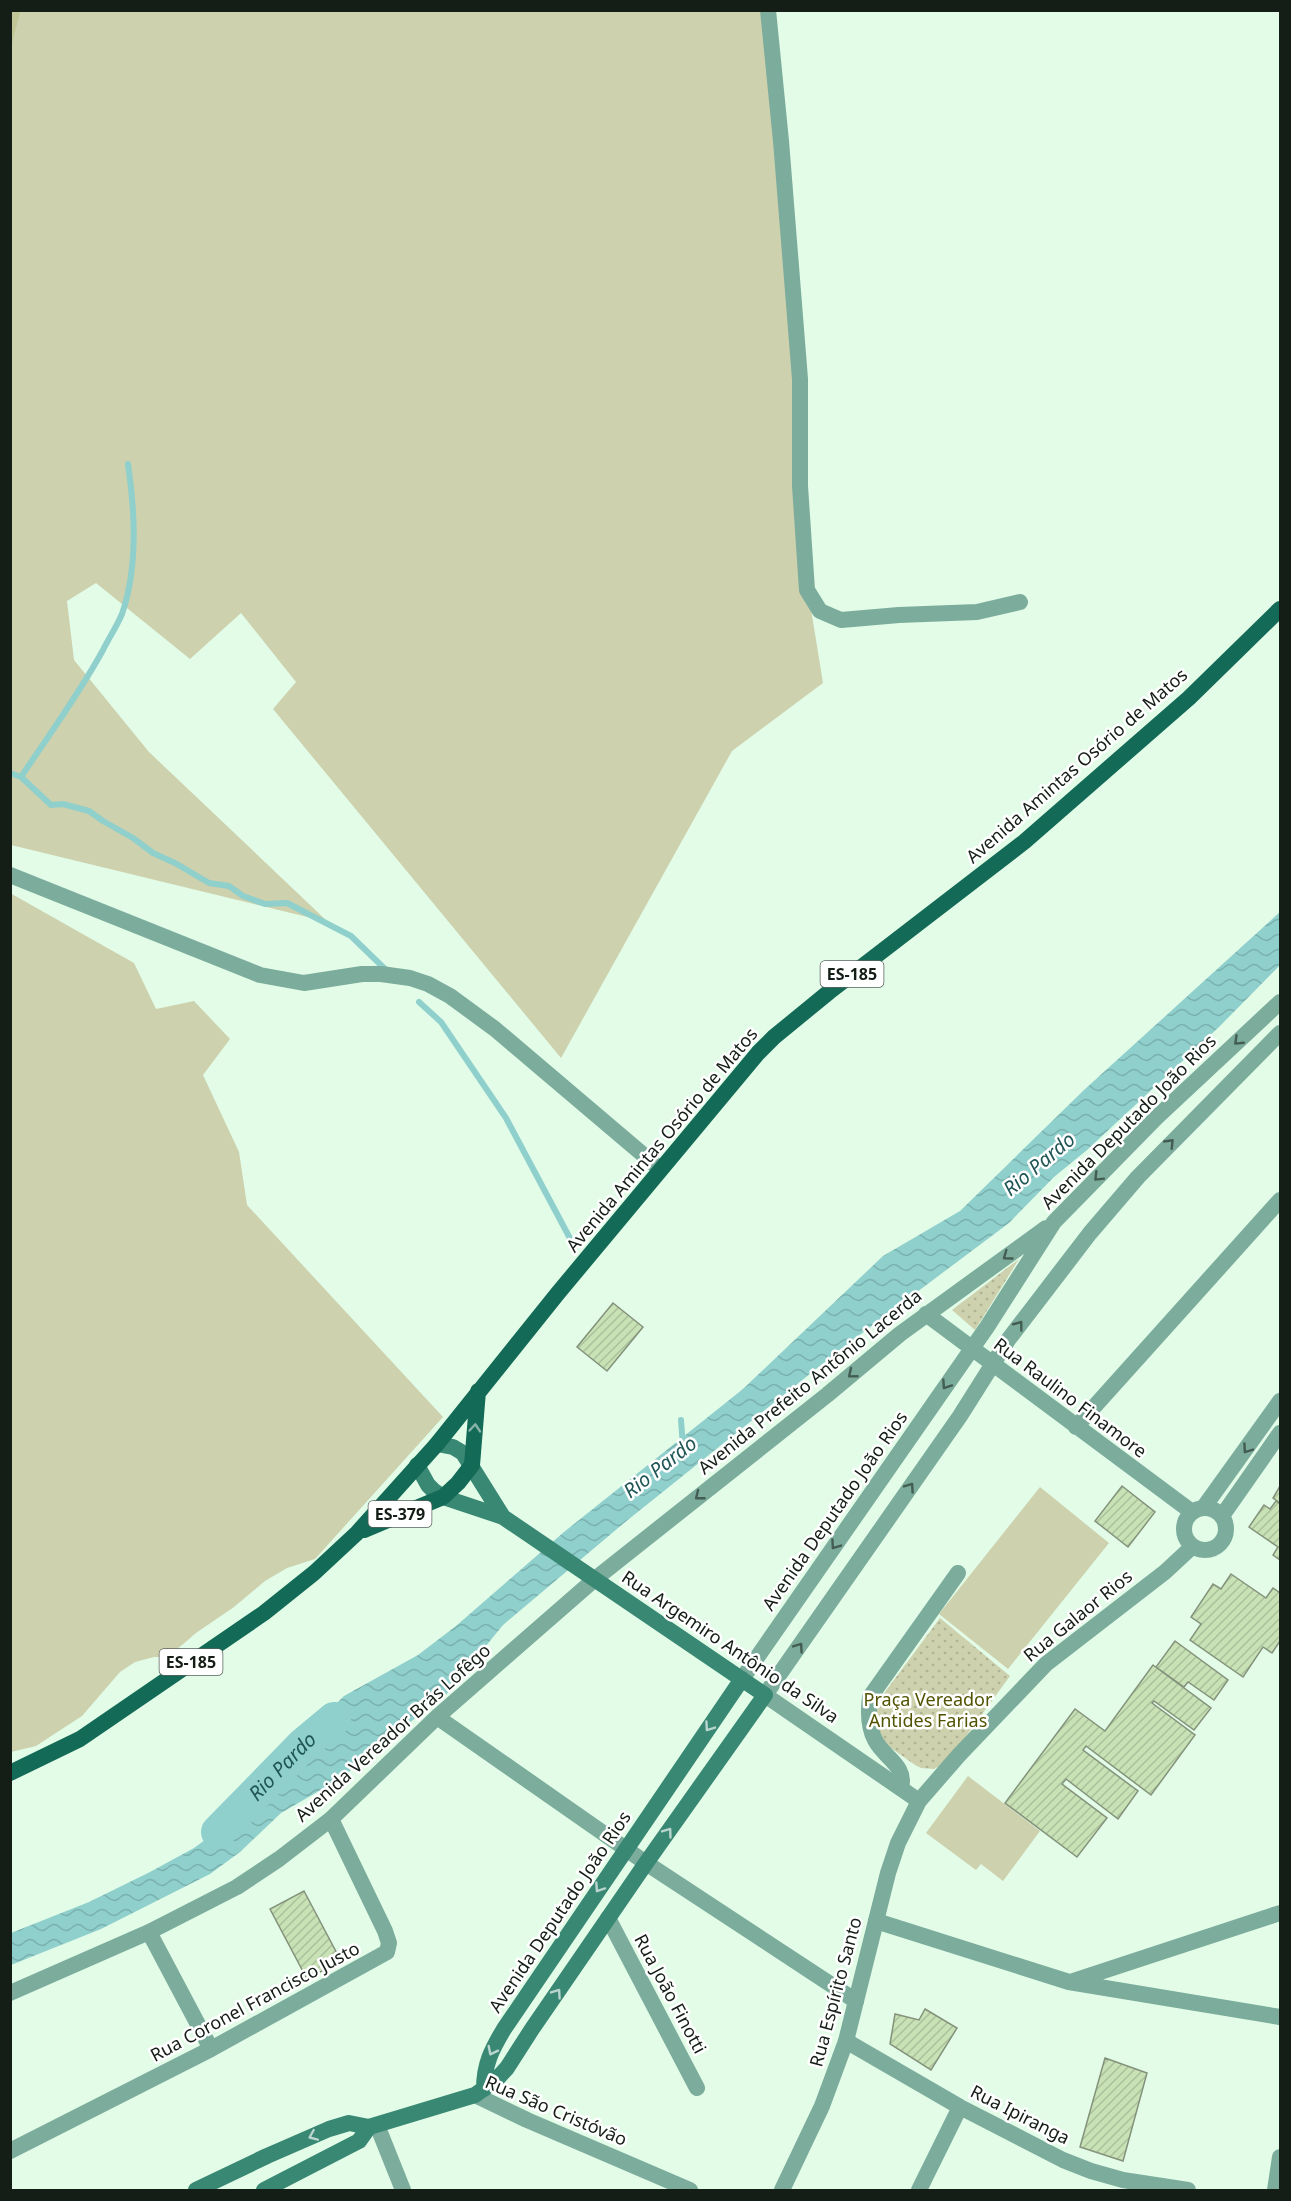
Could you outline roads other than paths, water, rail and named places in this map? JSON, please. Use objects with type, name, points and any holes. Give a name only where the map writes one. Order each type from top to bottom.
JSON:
[{"type":"main road","name":"Avenida Amintas Osório de Matos","points":[[478,1391],[736,1077],[774,1037],[1024,842],[1189,698],[1281,609]]},
{"type":"main road","name":"ES-185","points":[[10,1773],[80,1739],[264,1613],[314,1573],[357,1533],[437,1444],[478,1391]]},
{"type":"main road","points":[[443,1497],[471,1466],[478,1391]]},
{"type":"main road","name":"ES-379","points":[[437,1444],[457,1449],[507,1520]]},
{"type":"main road","name":"ES-379","points":[[417,1465],[428,1485],[443,1497],[507,1520]]},
{"type":"main road","name":"ES-379","points":[[357,1533],[443,1497]]},
{"type":"main road","name":"Rua Argemiro Antônio da Silva","points":[[507,1520],[765,1695]]},
{"type":"main road","name":"Avenida Deputado João Rios","points":[[480,2092],[489,2053],[742,1679]]},
{"type":"main road","points":[[480,2092],[507,2068],[646,1863],[765,1695]]},
{"type":"main road","name":"Rua São Cristóvão","points":[[196,2190],[274,2152],[329,2129],[349,2123],[373,2126],[480,2092]]},
{"type":"main road","name":"Rua São Cristóvão","points":[[264,2190],[359,2141],[373,2126]]},
{"type":"street","points":[[768,10],[800,379],[800,486],[807,590],[820,611],[841,620],[977,612],[1020,602]]},
{"type":"street","points":[[10,875],[260,975],[304,983],[362,974],[381,974],[410,978],[428,984],[450,996],[495,1029],[660,1169]]},
{"type":"street","name":"Avenida Deputado João Rios","points":[[742,1679],[987,1327],[1054,1222],[1157,1117],[1281,1002]]},
{"type":"street","points":[[765,1695],[1038,1300],[1118,1200],[1216,1096],[1281,1033]]},
{"type":"street","points":[[1076,1427],[1281,1200]]},
{"type":"street","name":"Avenida Prefeito Antônio Lacerda","points":[[595,1579],[818,1403],[926,1314],[1054,1222]]},
{"type":"street","name":"Rua Raulino Finamore","points":[[926,1314],[1076,1427],[1198,1510]]},
{"type":"street","points":[[1198,1510],[1211,1508],[1226,1522],[1226,1535],[1218,1546],[1205,1550],[1193,1546],[1187,1540],[1184,1526],[1281,1401]]},
{"type":"street","points":[[1222,1516],[1281,1433]]},
{"type":"street","name":"Rua Galaor Rios","points":[[919,1801],[959,1755],[1046,1664],[1165,1572],[1193,1546]]},
{"type":"street","points":[[901,1788],[903,1782],[901,1770],[881,1749],[871,1732],[868,1709],[870,1697],[958,1573]]},
{"type":"street","name":"Avenida Vereador Brás Lofêgo","points":[[10,1993],[149,1932],[237,1887],[307,1839],[437,1718],[595,1579]]},
{"type":"street","name":"Rua Argemiro Antônio da Silva","points":[[765,1695],[919,1801]]},
{"type":"street","points":[[437,1718],[646,1863],[856,2001]]},
{"type":"street","name":"Rua Espírito Santo","points":[[782,2190],[822,2106],[846,2041],[892,1857],[919,1801]]},
{"type":"street","name":"Rua Coronel Francisco Justo","points":[[12,2147],[211,2049],[377,1959],[389,1948],[385,1931],[331,1819]]},
{"type":"street","points":[[1069,1982],[1281,1913]]},
{"type":"street","name":"Rua João Finotti","points":[[608,1918],[697,2088]]},
{"type":"street","points":[[876,1921],[1069,1982],[1281,2017]]},
{"type":"street","points":[[149,1932],[211,2049]]},
{"type":"street","name":"Rua Ipiranga","points":[[846,2041],[960,2107],[1063,2160],[1123,2180],[1188,2190]]},
{"type":"street","name":"Rua São Cristóvão","points":[[480,2092],[527,2120],[690,2190]]},
{"type":"street","points":[[919,2190],[960,2107]]},
{"type":"street","points":[[373,2126],[403,2190]]},
{"type":"street","points":[[1275,2190],[1281,2157]]},
{"type":"water","points":[[1280,912],[1280,965],[1219,1027],[1087,1150],[1054,1177],[1009,1223],[841,1349],[624,1523],[503,1625],[445,1696],[365,1756],[345,1776],[281,1813],[240,1852],[210,1874],[101,1929],[11,1965],[11,1933],[89,1902],[150,1872],[194,1848],[220,1829],[288,1763],[320,1720],[344,1696],[418,1655],[456,1626],[564,1532],[743,1389],[883,1256],[960,1211],[1084,1090]]},
{"type":"waterway","points":[[21,777],[84,682],[122,614],[131,578],[134,539],[128,464]]},
{"type":"waterway","points":[[10,773],[21,777],[51,805],[63,804],[89,811],[153,853],[209,883],[229,886],[243,896],[265,904],[287,903],[351,936],[385,969]]},
{"type":"waterway","points":[[419,1002],[441,1022],[506,1118],[573,1244]]},
{"type":"waterway","points":[[681,1420],[683,1446]]},
{"type":"waterway","name":"Rio Pardo","points":[[218,1832],[304,1744],[334,1719]]},
{"type":"park label","name":"Praça Vereador Antides Farias","points":[[928,1710]]}]
